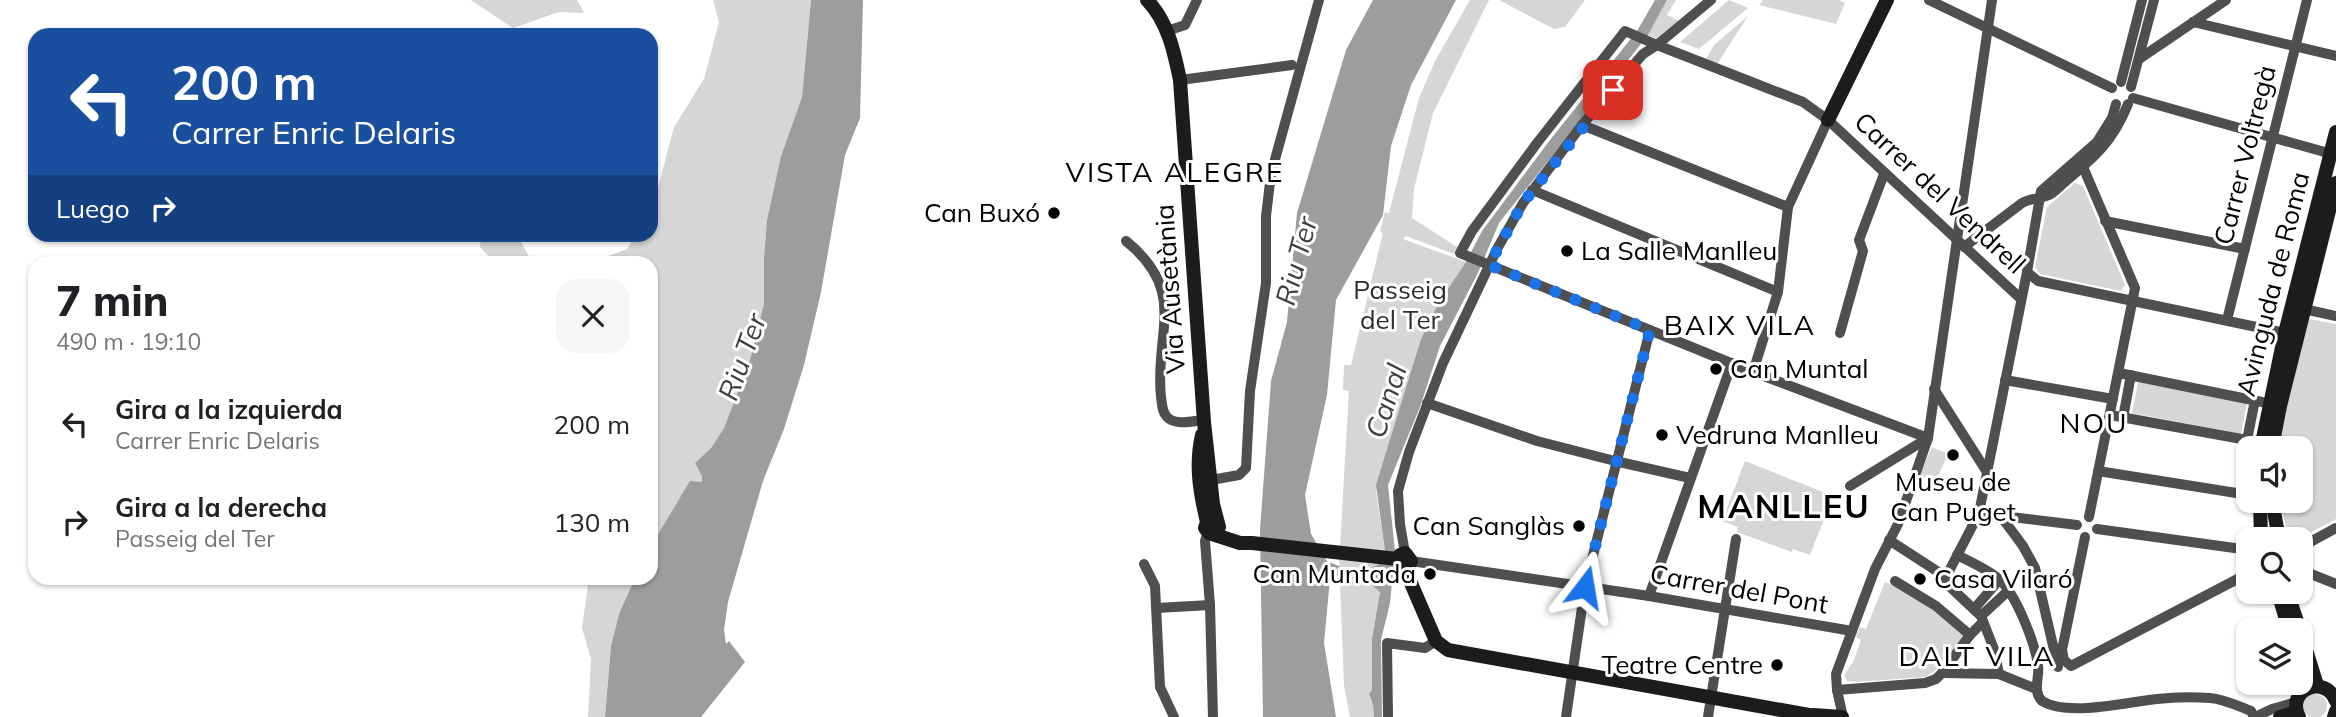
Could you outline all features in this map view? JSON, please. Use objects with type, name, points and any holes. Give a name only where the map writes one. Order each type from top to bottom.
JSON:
[{"type":"street","name":"Via Ausetània","points":[[1147,0],[1156,9],[1167,31],[1180,80],[1213,527]]},
{"type":"street","points":[[1167,31],[1185,25],[1196,0]]},
{"type":"street","points":[[1211,481],[1239,475],[1246,468],[1250,391],[1266,284],[1266,216],[1271,174],[1319,0]]},
{"type":"street","points":[[1711,0],[1643,54],[1582,125],[1532,190],[1485,264],[1427,403],[1398,491],[1402,560],[1436,641],[1454,652],[1817,716],[1842,717],[1836,674],[1875,569],[1907,498],[1928,438],[1960,244],[1992,0]]},
{"type":"street","points":[[1753,372],[1778,292],[1788,207],[1887,0]]},
{"type":"street","points":[[1929,0],[2124,94],[2333,155]]},
{"type":"street","points":[[1960,244],[2022,203],[2049,195],[2107,144],[2120,124],[2142,0]]},
{"type":"street","points":[[1936,606],[1957,555],[1979,513],[2041,191],[2096,142],[2112,118],[2139,59],[2154,0]]},
{"type":"street","points":[[2139,59],[2226,0]]},
{"type":"street","name":"Carrer Voltregà","points":[[2227,320],[2307,0]]},
{"type":"street","points":[[2193,22],[2336,56]]},
{"type":"street","points":[[1657,45],[1625,31],[1472,230],[1460,253],[1753,372],[1928,438]]},
{"type":"street","name":"Carrer del Vendrell","points":[[1657,45],[1802,102],[1828,120],[2021,299]]},
{"type":"street","points":[[1180,80],[1292,65]]},
{"type":"street","points":[[1582,125],[1788,207]]},
{"type":"street","name":"Avinguda de Roma","points":[[2264,436],[2268,403],[2333,155],[2336,132]]},
{"type":"street","points":[[2083,167],[2134,288],[2089,517]]},
{"type":"street","points":[[1840,333],[1863,251],[1859,240],[1884,174]]},
{"type":"street","name":"Avinguda de Roma","points":[[2268,403],[2304,309],[2336,183]]},
{"type":"street","points":[[1532,190],[1778,292]]},
{"type":"street","points":[[2105,220],[2245,249]]},
{"type":"street","points":[[1126,241],[1137,249],[1155,271],[1166,303],[1160,386],[1163,410],[1167,417],[1176,422],[1204,421]]},
{"type":"street","points":[[2027,272],[2038,281],[2285,333]]},
{"type":"street","points":[[2021,299],[2038,281]]},
{"type":"street","points":[[2304,309],[2336,316]]},
{"type":"street","points":[[1566,717],[1585,587],[1650,330]]},
{"type":"street","points":[[1649,596],[1732,363]]},
{"type":"street","points":[[2119,373],[2268,403],[2264,436]]},
{"type":"street","points":[[2123,418],[2131,375]]},
{"type":"street","points":[[2005,380],[2113,399]]},
{"type":"street","points":[[1934,389],[1987,472]]},
{"type":"street","points":[[1427,403],[1537,440],[1690,478]]},
{"type":"street","points":[[2110,415],[2236,440]]},
{"type":"street","name":"Via Ausetània","points":[[1204,421],[1198,458],[1200,496],[1213,527]]},
{"type":"street","points":[[1850,486],[1928,438]]},
{"type":"street","points":[[2098,471],[2236,493]]},
{"type":"street","points":[[1979,513],[2077,525]]},
{"type":"street","points":[[2000,515],[2023,546],[2035,568],[2058,667]]},
{"type":"street","points":[[2077,525],[2083,518],[2089,517]]},
{"type":"street","points":[[2089,517],[2096,523],[2097,530]]},
{"type":"street","points":[[2077,525],[2079,532],[2085,537],[2090,537],[2097,530]]},
{"type":"street","points":[[1213,717],[1205,541],[1213,527],[1240,543],[1402,560]]},
{"type":"street","points":[[2313,540],[2336,528]]},
{"type":"street","points":[[2097,530],[2236,548]]},
{"type":"street","points":[[2085,537],[2062,650],[2064,660],[2071,666],[2236,580]]},
{"type":"street","points":[[1709,717],[1736,539]]},
{"type":"street","points":[[1889,540],[1946,581],[1979,616],[1994,649],[1999,674]]},
{"type":"street","points":[[1957,555],[2000,579],[2008,590],[2027,629],[2039,666],[2036,690],[2040,699],[2054,712],[2116,707],[2154,699],[2214,698],[2251,711],[2254,717],[2272,709],[2297,710]]},
{"type":"street","name":"Carrer del Pont","points":[[1402,560],[1649,596],[1852,631]]},
{"type":"street","points":[[1144,564],[1155,586],[1160,687],[1174,717]]},
{"type":"street","points":[[2313,575],[2336,584]]},
{"type":"street","points":[[1837,690],[1925,683],[1936,679],[1970,635],[2000,579]]},
{"type":"street","points":[[1895,581],[1936,606],[1970,635]]},
{"type":"street","points":[[1979,616],[2008,590]]},
{"type":"street","points":[[1157,608],[1210,606]]},
{"type":"street","points":[[1388,717],[1387,643],[1425,648],[1436,641]]},
{"type":"street","points":[[2280,717],[2297,710],[2325,691],[2313,662]]},
{"type":"street","points":[[1942,673],[1999,674],[2036,690]]},
{"type":"green space","points":[[471,0],[577,0],[584,13],[559,12],[513,28]]},
{"type":"green space","points":[[713,0],[811,0],[802,97],[781,156],[767,220],[764,304],[750,360],[724,428],[711,448],[695,463],[702,482],[690,482],[658,535],[658,256],[608,256],[627,249],[632,242],[658,242],[658,188],[674,127],[704,79],[719,22]]},
{"type":"green space","name":"Passeig del Ter","points":[[1470,0],[1489,0],[1433,113],[1414,189],[1412,218],[1457,247],[1454,254],[1406,236],[1403,239],[1466,262],[1438,304],[1421,339],[1376,491],[1385,551],[1340,546],[1349,391],[1343,390],[1344,365],[1351,365],[1383,233],[1380,232],[1385,212],[1389,213],[1419,98],[1435,61]]},
{"type":"green space","points":[[1499,0],[1585,0],[1565,27],[1554,29]]},
{"type":"green space","points":[[1667,0],[1676,0],[1667,15],[1679,21],[1657,39],[1648,35]]},
{"type":"green space","points":[[1729,0],[1748,8],[1699,49],[1680,42]]},
{"type":"green space","points":[[1763,0],[1839,0],[1845,3],[1836,24],[1759,5]]},
{"type":"green space","points":[[1748,16],[1717,64],[1706,59],[1714,45]]},
{"type":"green space","points":[[2075,183],[2083,186],[2125,285],[2121,291],[2040,274],[2035,267],[2047,207]]},
{"type":"green space","points":[[480,242],[521,242],[529,256],[488,256],[480,247]]},
{"type":"green space","points":[[2309,319],[2336,324],[2336,519],[2313,531],[2313,527],[2286,527],[2283,513],[2313,513],[2313,436],[2282,436]]},
{"type":"green space","points":[[2138,382],[2247,402],[2241,434],[2132,413]]},
{"type":"green space","points":[[1932,447],[1948,454],[1935,483],[1919,476]]},
{"type":"green space","points":[[1745,461],[1833,496],[1810,555],[1793,549],[1792,552],[1737,532],[1738,527],[1722,521]]},
{"type":"green space","points":[[1339,557],[1385,562],[1372,639],[1372,690],[1369,695],[1374,717],[1350,717],[1344,685]]},
{"type":"green space","points":[[1885,582],[1914,595],[1962,633],[1963,637],[1942,665],[1925,677],[1847,681],[1844,675],[1854,660],[1861,640],[1856,637],[1860,627],[1866,629]]},
{"type":"green space","points":[[588,585],[632,585],[619,614],[611,645],[605,717],[588,717],[591,659],[582,628]]},
{"type":"green space","points":[[2310,695],[2320,695],[2326,701],[2326,711],[2320,717],[2310,717],[2304,711],[2304,701]]},
{"type":"water","points":[[811,0],[863,0],[860,118],[845,155],[821,292],[804,365],[784,429],[763,481],[728,602],[724,630],[726,644],[729,641],[745,662],[701,717],[605,717],[611,646],[619,614],[632,585],[658,585],[658,534],[690,481],[702,482],[695,463],[711,448],[724,428],[750,360],[764,304],[767,220],[781,156],[802,97]]},
{"type":"water","name":"Riu Ter","points":[[1373,0],[1456,0],[1411,85],[1391,146],[1383,215],[1336,300],[1327,395],[1305,495],[1311,534],[1331,568],[1324,643],[1336,717],[1263,717],[1260,530],[1271,381],[1287,322],[1297,213],[1346,50]]},
{"type":"water","points":[[1655,0],[1667,0],[1648,35],[1499,223],[1478,273],[1440,346],[1420,407],[1388,485],[1395,551],[1390,603],[1381,640],[1382,717],[1374,717],[1369,694],[1372,690],[1372,639],[1380,592],[1360,575],[1360,572],[1385,562],[1376,485],[1421,339],[1438,304],[1466,262],[1482,231],[1637,31]]},
{"type":"waterway","points":[[1318,567],[1338,571]]},
{"type":"place","name":"Can Buxó","points":[[1054,213]]},
{"type":"place","name":"La Salle Manlleu","points":[[1567,251]]},
{"type":"place","name":"Can Muntal","points":[[1716,369]]},
{"type":"place","name":"Vedruna Manlleu","points":[[1662,435]]},
{"type":"place","name":"Museu de Can Puget","points":[[1953,455]]},
{"type":"place","name":"Can Sanglàs","points":[[1579,526]]},
{"type":"place","name":"Can Muntada","points":[[1430,574]]},
{"type":"place","name":"Casa Vilaró","points":[[1920,579]]},
{"type":"place","name":"Teatre Centre","points":[[1777,665]]},
{"type":"district","name":"VISTA ALEGRE","points":[[1175,172]]},
{"type":"district","name":"BAIX VILA","points":[[1740,325]]},
{"type":"district","name":"NOU","points":[[2094,423]]},
{"type":"district","name":"MANLLEU","points":[[1784,506]]},
{"type":"district","name":"DALT VILA","points":[[1977,656]]},
{"type":"route","points":[[1585,587],[1650,330],[1489,265],[1523,203],[1582,125],[1613,90]]},
{"type":"water label","name":"Canal","points":[[1386,401]]}]
